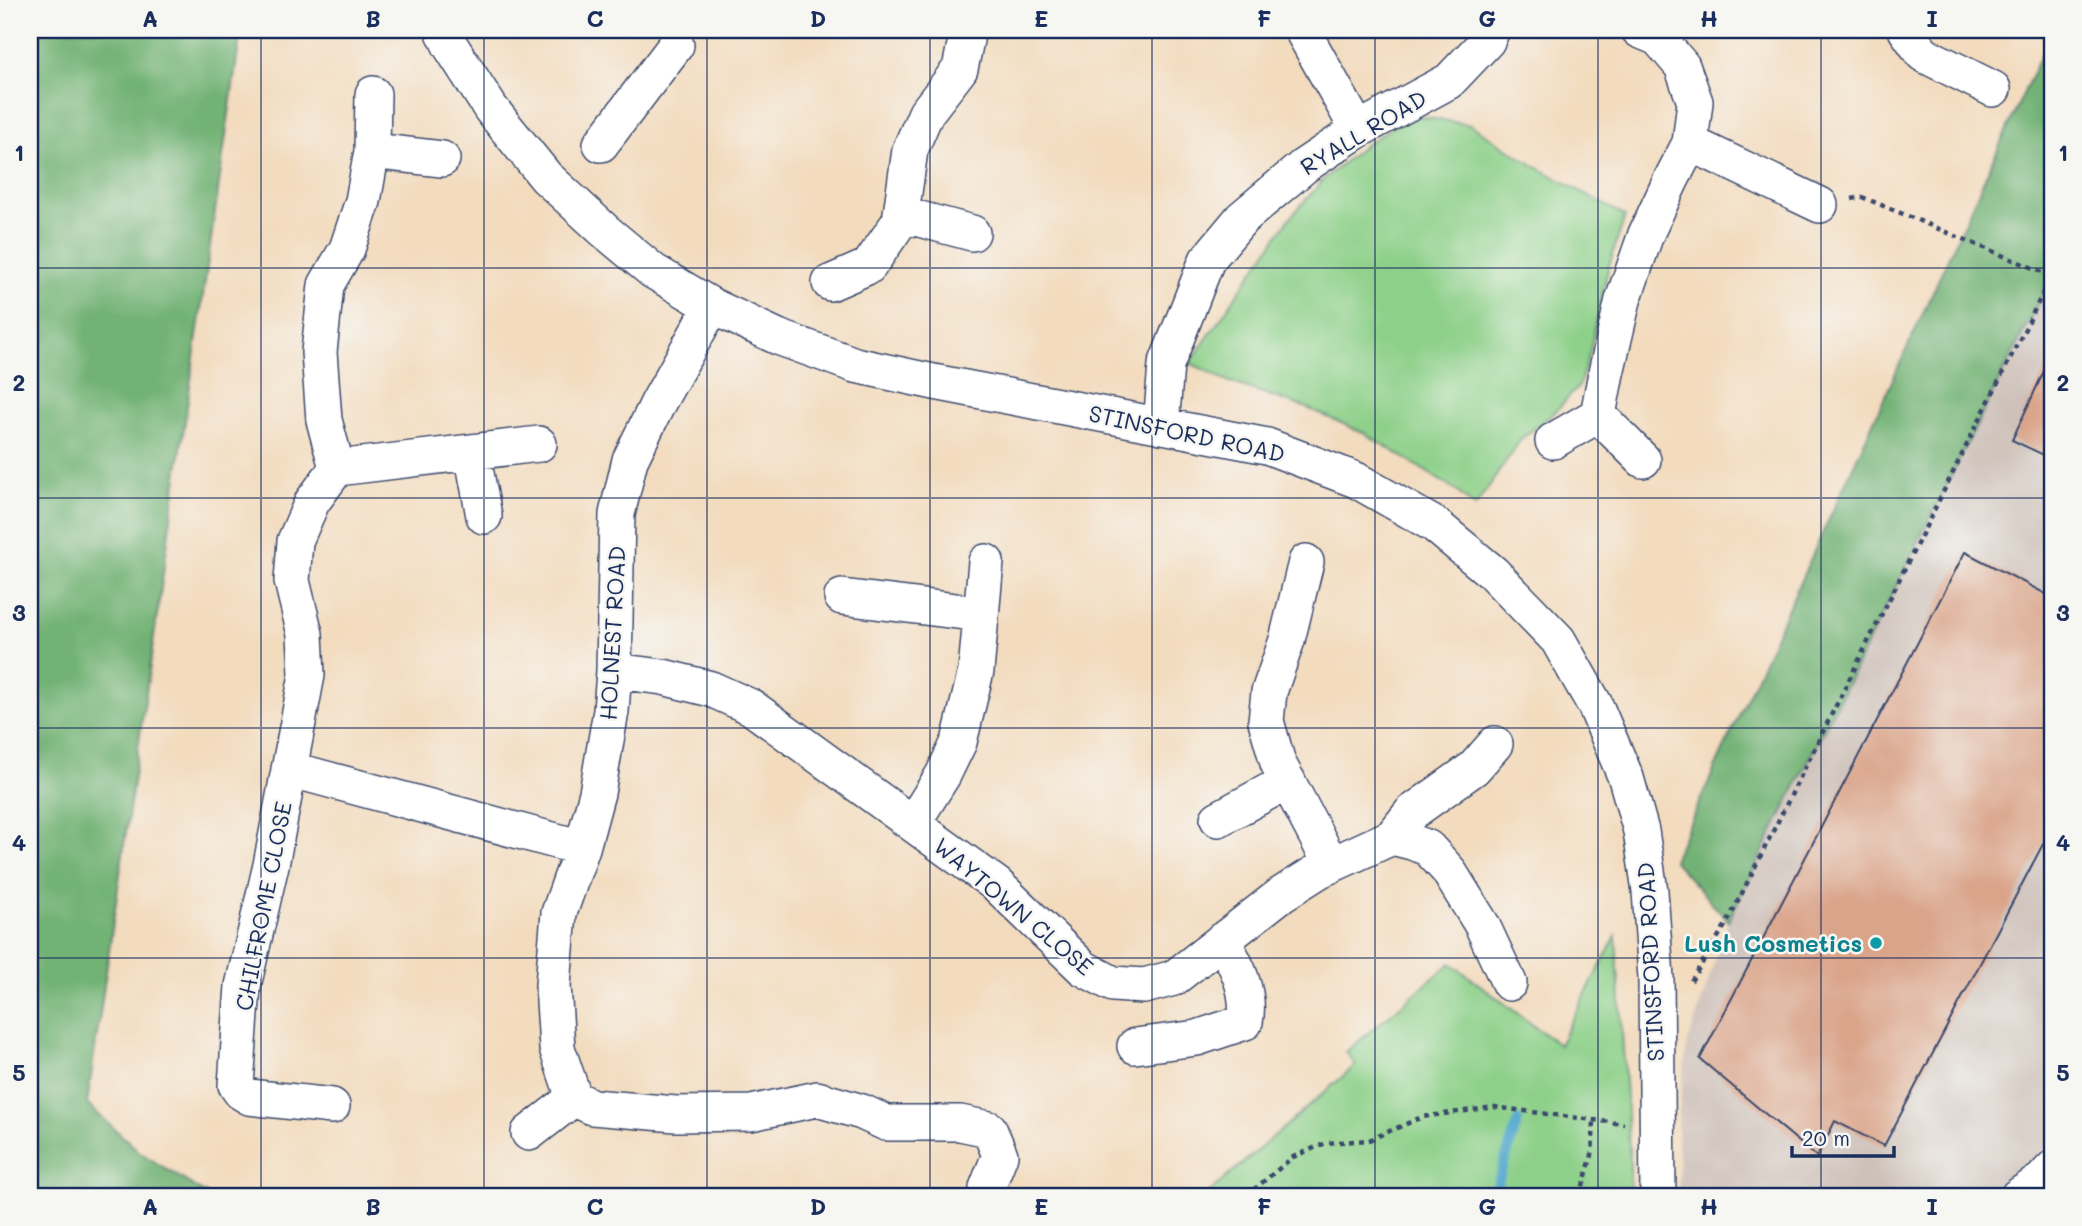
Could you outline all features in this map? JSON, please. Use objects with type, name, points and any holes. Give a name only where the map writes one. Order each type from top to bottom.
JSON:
[{"type":"street","name":"STINSFORD ROAD","points":[[443,30],[491,109],[546,177],[653,271],[712,306],[778,337],[855,365],[1267,446],[1356,480],[1435,525],[1493,573],[1558,640],[1595,705],[1626,778],[1640,831],[1650,891],[1656,978],[1658,1196]]},
{"type":"street","points":[[830,284],[869,266],[900,221],[910,150],[926,113],[960,69],[968,30]]},
{"type":"street","points":[[1301,30],[1358,130]]},
{"type":"street","name":"RYALL ROAD","points":[[1161,426],[1166,365],[1207,260],[1242,218],[1304,166],[1358,130],[1449,81],[1486,41],[1492,30]]},
{"type":"street","points":[[1906,30],[1923,54],[1993,89]]},
{"type":"street","points":[[1553,441],[1598,415],[1623,300],[1646,234],[1690,143],[1695,102],[1682,65],[1653,32]]},
{"type":"street","points":[[600,144],[674,43]]},
{"type":"street","points":[[373,94],[372,151],[363,201],[347,249],[326,285],[318,352],[324,419],[337,468],[539,444]]},
{"type":"street","points":[[1690,143],[1820,205]]},
{"type":"street","points":[[372,151],[442,159]]},
{"type":"street","points":[[901,214],[972,233]]},
{"type":"street","name":"HOLNEST ROAD","points":[[574,1098],[557,1048],[553,985],[559,913],[582,848],[597,793],[611,711],[617,514],[630,460],[659,401],[712,306]]},
{"type":"street","points":[[1598,415],[1643,460]]},
{"type":"street","points":[[472,452],[484,516]]},
{"type":"street","name":"CHILFROME CLOSE","points":[[332,1106],[249,1097],[240,1092],[236,1085],[243,986],[271,865],[307,675],[305,634],[292,581],[295,541],[312,502],[337,468]]},
{"type":"street","name":"WAYTOWN CLOSE","points":[[913,823],[943,775],[959,742],[976,671],[986,562]]},
{"type":"street","points":[[1306,562],[1287,640],[1269,692],[1266,721],[1278,763],[1331,864]]},
{"type":"street","points":[[842,597],[981,614]]},
{"type":"street","name":"WAYTOWN CLOSE","points":[[614,671],[663,677],[711,689],[751,708],[997,885],[1083,968],[1113,984],[1144,986],[1174,978],[1282,894],[1331,864],[1392,837],[1411,813],[1474,768],[1495,744]]},
{"type":"street","name":"CHILFROME CLOSE","points":[[289,769],[582,848]]},
{"type":"street","points":[[1218,819],[1288,781]]},
{"type":"street","points":[[1392,837],[1428,848],[1448,870],[1482,925],[1508,983]]},
{"type":"street","points":[[1135,1046],[1197,1038],[1245,1022],[1248,1009],[1242,979],[1222,940]]},
{"type":"street","points":[[530,1133],[574,1098],[592,1107],[676,1114],[751,1113],[817,1099],[862,1112],[886,1123],[960,1123],[989,1129],[1000,1155],[988,1188]]},
{"type":"street","points":[[2021,1195],[2052,1169]]},
{"type":"path","points":[[1685,990],[1728,921],[2052,275],[1862,197],[1820,205]]},
{"type":"path","points":[[1246,1196],[1293,1157],[1326,1143],[1369,1140],[1422,1117],[1494,1107],[1656,1127]]},
{"type":"path","points":[[1580,1196],[1592,1155],[1594,1121]]},
{"type":"shaded area","points":[[2052,275],[2052,1196],[1679,1196],[1677,1128],[1687,1045],[1728,921]]},
{"type":"green space","points":[[30,30],[241,30],[87,1104],[141,1153],[209,1196],[39,1196],[30,1140]]},
{"type":"green space","points":[[2052,31],[2052,275],[1728,921],[1673,860]]},
{"type":"green space","points":[[1411,115],[1471,125],[1533,165],[1625,216],[1608,269],[1590,351],[1579,386],[1554,413],[1521,439],[1475,507],[1454,489],[1364,433],[1307,408],[1230,382],[1190,363],[1289,219],[1325,178],[1366,144]]},
{"type":"green space","points":[[1616,936],[1630,1196],[1205,1196],[1356,1065],[1346,1052],[1451,963],[1559,1045]]},
{"type":"building","points":[[2052,354],[2052,459],[2012,440]]},
{"type":"building","name":"Lush Cosmetics","points":[[1965,552],[2052,597],[2052,827],[1884,1146],[1835,1121],[1817,1157],[1700,1059]]},
{"type":"waterway","points":[[1493,1196],[1518,1121]]},
{"type":"place","name":"Lush Cosmetics","points":[[1876,943]]}]
